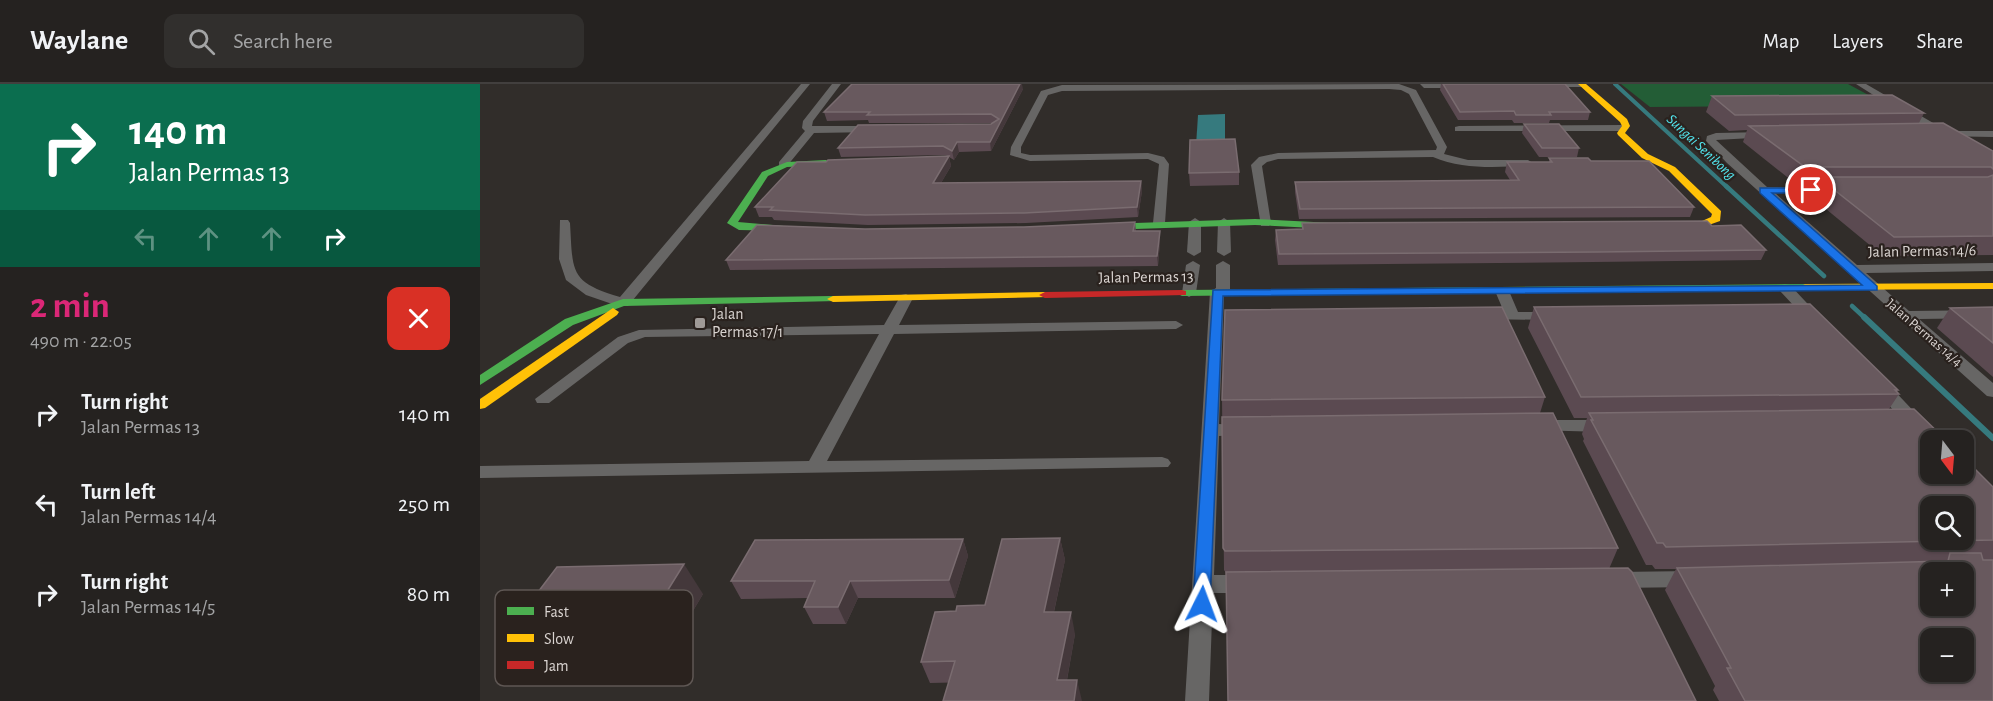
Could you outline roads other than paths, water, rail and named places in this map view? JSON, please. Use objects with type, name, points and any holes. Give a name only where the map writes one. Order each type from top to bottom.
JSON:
[{"type":"main road","points":[[1582,84],[1624,121],[1626,124],[1621,133],[1644,156],[1672,169],[1717,215],[1716,219],[1707,223],[1667,224]]},
{"type":"main road","points":[[798,229],[740,227],[732,223],[765,174],[783,164],[841,163]]},
{"type":"main road","points":[[1096,228],[1195,222],[1345,226]]},
{"type":"main road","name":"Jalan Permas 13","points":[[480,381],[569,322],[623,303],[1220,292],[1993,286]]},
{"type":"main road","points":[[480,405],[600,323],[623,303]]},
{"type":"street","points":[[564,223],[568,271],[573,279],[592,292],[623,303],[671,249],[806,84]]},
{"type":"street","points":[[1537,84],[1582,84]]},
{"type":"street","points":[[1860,84],[1962,144]]},
{"type":"street","points":[[840,85],[806,124],[812,129],[891,129]]},
{"type":"street","points":[[1424,85],[1469,85]]},
{"type":"street","points":[[1159,223],[1164,164],[1160,159],[1145,156],[1030,158],[1015,155],[1016,147],[1044,93],[1062,88],[1397,86],[1413,92],[1442,147],[1440,152],[1435,154],[1278,156],[1263,159],[1256,165],[1265,223]]},
{"type":"street","points":[[1459,129],[1624,128]]},
{"type":"street","points":[[783,164],[812,129]]},
{"type":"street","points":[[1922,134],[1993,134]]},
{"type":"street","points":[[1973,134],[1993,145]]},
{"type":"street","name":"Jalan Permas 14/4","points":[[1773,135],[1716,136],[1711,138],[1711,141],[1763,190],[1993,393]]},
{"type":"street","points":[[1435,154],[1448,160],[1539,163]]},
{"type":"street","points":[[1634,162],[1658,161]]},
{"type":"street","points":[[1763,190],[1846,190]]},
{"type":"street","points":[[1189,293],[1195,222]]},
{"type":"street","points":[[1197,701],[1210,430],[1224,258],[1224,222]]},
{"type":"street","name":"Jalan Permas 14/6","points":[[1852,269],[1993,267]]},
{"type":"street","points":[[1785,288],[1824,329]]},
{"type":"street","points":[[1502,291],[1513,316]]},
{"type":"street","points":[[814,468],[906,298]]},
{"type":"street","points":[[1904,315],[1993,314]]},
{"type":"street","points":[[1467,317],[1572,316]]},
{"type":"street","points":[[543,399],[623,340],[644,333],[1176,325]]},
{"type":"street","points":[[1873,379],[1923,430]]},
{"type":"street","points":[[1891,422],[1915,422]]},
{"type":"street","points":[[1520,427],[1628,425]]},
{"type":"street","points":[[1210,430],[1258,430]]},
{"type":"street","points":[[480,472],[1162,463]]},
{"type":"street","points":[[1596,581],[1715,578]]},
{"type":"street","points":[[1202,584],[1274,583]]},
{"type":"water","points":[[1225,114],[1225,146],[1196,146],[1198,115]]},
{"type":"waterway","name":"Sungai Senibong","points":[[1615,84],[1728,188]]},
{"type":"waterway","name":"Sungai Senibong","points":[[1726,186],[1824,276]]},
{"type":"waterway","name":"Sungai Senibong","points":[[1852,306],[1866,319]]},
{"type":"waterway","name":"Sungai Senibong","points":[[1864,317],[1993,438]]},
{"type":"place","name":"Jalan Permas 17/1","points":[[700,323]]}]
